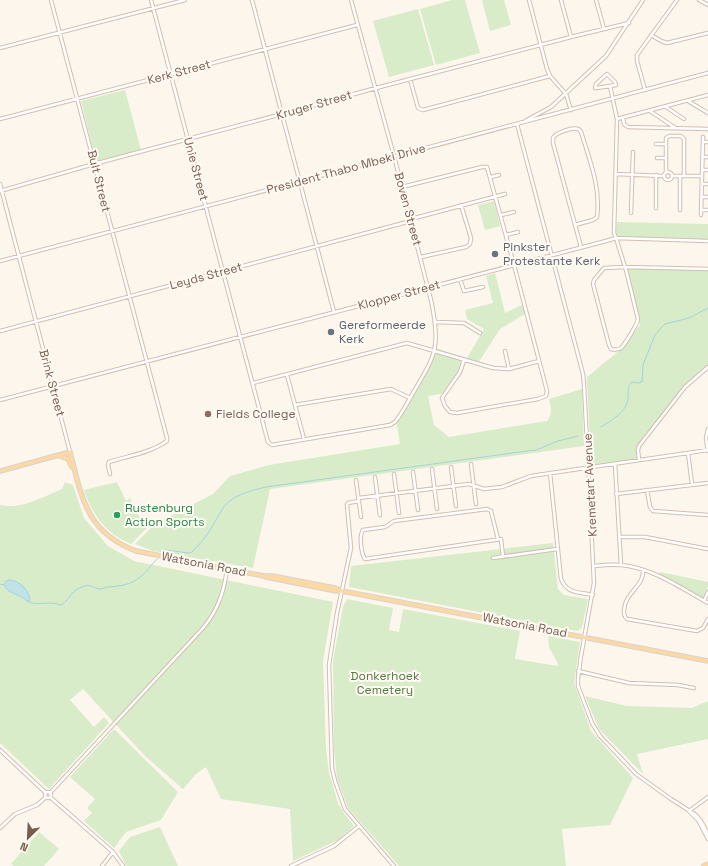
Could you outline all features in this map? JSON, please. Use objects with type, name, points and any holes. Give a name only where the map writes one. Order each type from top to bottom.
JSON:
[{"type":"main road","points":[[0,471],[70,452]]},
{"type":"main road","name":"Brink Street","points":[[70,452],[85,504],[93,520],[116,542],[144,553]]},
{"type":"main road","points":[[57,456],[68,459],[76,473]]},
{"type":"main road","name":"Watsonia Road","points":[[144,553],[264,576],[336,592],[342,591],[708,660]]},
{"type":"main road","points":[[704,866],[708,864]]},
{"type":"street","name":"Bult Street","points":[[51,0],[167,438],[167,441],[143,452],[109,462],[108,465],[110,474]]},
{"type":"street","name":"Unie Street","points":[[151,0],[268,442],[272,445]]},
{"type":"street","points":[[0,48],[185,0]]},
{"type":"street","points":[[252,0],[334,312]]},
{"type":"street","name":"Boven Street","points":[[272,445],[393,423],[399,417],[429,366],[435,350],[436,322],[421,257],[351,0]]},
{"type":"street","points":[[529,0],[547,70],[550,76],[566,94],[571,110]]},
{"type":"street","points":[[561,0],[570,37]]},
{"type":"street","points":[[596,0],[604,29]]},
{"type":"street","name":"President Thabo Mbeki Drive","points":[[0,261],[523,122],[530,117],[551,108],[606,56],[643,0]]},
{"type":"street","points":[[645,90],[637,58],[638,53],[677,0]]},
{"type":"street","points":[[699,0],[708,5]]},
{"type":"street","name":"Kruger Street","points":[[1,191],[94,164],[376,88],[629,23]]},
{"type":"street","name":"Kerk Street","points":[[0,119],[357,25]]},
{"type":"street","points":[[651,35],[666,43],[708,33]]},
{"type":"street","points":[[523,122],[708,73]]},
{"type":"street","points":[[606,74],[616,83],[616,85],[610,86],[597,88],[595,87],[606,74]]},
{"type":"street","points":[[410,79],[418,108],[424,110],[550,76]]},
{"type":"street","points":[[610,86],[618,119],[614,233],[625,267],[638,321],[622,346],[614,350],[611,349],[593,284],[594,280],[604,268],[625,267],[708,269]]},
{"type":"street","points":[[618,119],[708,95]]},
{"type":"street","points":[[687,101],[708,113]]},
{"type":"street","points":[[665,107],[684,119]]},
{"type":"street","points":[[650,111],[676,128]]},
{"type":"street","points":[[624,118],[624,124],[626,126],[708,129]]},
{"type":"street","name":"Kremetart Avenue","points":[[516,124],[583,374],[594,566],[593,595],[578,671],[578,686],[596,731],[636,774],[686,808],[698,820],[708,839]]},
{"type":"street","points":[[575,225],[593,220],[597,217],[597,189],[582,134],[580,131],[574,129],[558,133],[552,138],[575,225],[581,247]]},
{"type":"street","points":[[664,176],[666,172],[666,139],[668,136],[681,136],[684,138],[684,176]]},
{"type":"street","points":[[701,215],[703,137]]},
{"type":"street","points":[[703,142],[708,142]]},
{"type":"street","points":[[656,144],[666,144]]},
{"type":"street","points":[[631,213],[633,152]]},
{"type":"street","points":[[702,157],[708,157]]},
{"type":"street","points":[[657,158],[666,158]]},
{"type":"street","points":[[402,187],[487,167],[491,177],[547,394],[544,398],[457,413],[450,412],[445,406],[442,398],[460,372],[464,360]]},
{"type":"street","points":[[702,170],[708,170]]},
{"type":"street","points":[[666,172],[670,172],[672,176]]},
{"type":"street","points":[[616,174],[656,175],[664,176],[665,179],[668,180],[672,176],[702,176]]},
{"type":"street","points":[[491,177],[499,175]]},
{"type":"street","points":[[656,175],[656,208]]},
{"type":"street","points":[[680,176],[680,210]]},
{"type":"street","name":"Brink Street","points":[[0,184],[70,452]]},
{"type":"street","points":[[702,184],[708,184]]},
{"type":"street","name":"Leyds Street","points":[[0,331],[316,247],[461,205],[505,194]]},
{"type":"street","points":[[702,197],[708,197]]},
{"type":"street","points":[[421,257],[466,247],[470,244],[471,238],[461,205]]},
{"type":"street","points":[[701,210],[708,210]]},
{"type":"street","points":[[501,215],[514,212]]},
{"type":"street","points":[[506,235],[518,232]]},
{"type":"street","name":"Klopper Street","points":[[0,400],[241,338],[616,238],[708,241]]},
{"type":"street","points":[[510,251],[521,248]]},
{"type":"street","points":[[460,279],[464,290],[483,286]]},
{"type":"street","points":[[436,322],[464,323],[480,333]]},
{"type":"street","points":[[253,383],[407,342],[493,368],[509,369],[539,361]]},
{"type":"street","points":[[505,351],[509,369]]},
{"type":"street","points":[[639,460],[639,446],[686,387],[708,367]]},
{"type":"street","points":[[287,375],[304,439]]},
{"type":"street","points":[[295,405],[391,389],[410,398]]},
{"type":"street","points":[[394,866],[347,812],[343,806],[333,776],[331,760],[329,665],[351,548],[348,503],[396,493],[469,484],[484,489],[502,487],[526,478],[550,473],[708,450],[706,438],[708,429]]},
{"type":"street","points":[[688,453],[692,484]]},
{"type":"street","points":[[471,464],[476,504]]},
{"type":"street","points":[[615,464],[621,565]]},
{"type":"street","points":[[451,467],[456,506]]},
{"type":"street","points":[[432,469],[437,509]]},
{"type":"street","points":[[413,472],[418,510]]},
{"type":"street","points":[[550,473],[561,579],[565,587],[570,590],[593,595]]},
{"type":"street","points":[[394,474],[399,513]]},
{"type":"street","points":[[375,477],[380,515]]},
{"type":"street","points":[[356,480],[361,517]]},
{"type":"street","points":[[616,494],[708,482]]},
{"type":"street","points":[[647,490],[650,507],[653,511],[708,515]]},
{"type":"street","points":[[498,539],[367,559],[363,556],[361,534],[363,530],[385,527],[394,521],[487,509],[490,511],[498,539],[501,539],[503,557]]},
{"type":"street","points":[[619,537],[645,537],[708,549]]},
{"type":"street","points":[[492,558],[557,549]]},
{"type":"street","points":[[594,566],[621,565],[643,570],[660,577],[708,603]]},
{"type":"street","points":[[50,797],[50,793],[203,628],[219,605],[225,585],[227,569]]},
{"type":"street","points":[[643,570],[641,581],[630,593],[625,602],[625,617],[628,619],[697,631],[702,628],[708,619]]},
{"type":"street","points":[[704,601],[708,592]]},
{"type":"street","points":[[578,671],[628,683],[678,685],[694,688]]},
{"type":"street","points":[[0,750],[46,793],[50,793]]},
{"type":"street","points":[[0,828],[15,814],[37,805],[46,797],[50,797],[113,852],[123,866]]},
{"type":"street","points":[[689,811],[708,797]]},
{"type":"street","name":"Kremetart Avenue","points":[[689,811],[700,819],[708,834]]},
{"type":"street","points":[[291,866],[334,846],[359,826]]},
{"type":"street","points":[[102,866],[113,852]]},
{"type":"green space","points":[[452,0],[465,0],[480,53],[436,65],[420,9]]},
{"type":"green space","points":[[482,0],[504,0],[511,25],[490,31]]},
{"type":"green space","points":[[418,9],[434,65],[389,77],[373,21]]},
{"type":"green space","points":[[125,90],[141,150],[96,161],[81,101]]},
{"type":"green space","points":[[494,201],[500,226],[485,230],[478,205]]},
{"type":"green space","points":[[617,222],[708,224],[708,239],[619,237],[616,234]]},
{"type":"green space","points":[[624,267],[708,269],[708,366],[689,381],[637,447],[639,460],[591,467],[587,377],[620,350],[640,325]]},
{"type":"green space","points":[[495,273],[505,313],[526,303],[528,312],[500,329],[477,365],[466,362],[462,374],[446,393],[428,396],[434,425],[449,437],[547,421],[551,413],[549,399],[582,389],[584,446],[270,489],[253,568],[153,551],[135,544],[155,524],[213,494],[230,476],[269,465],[400,444],[396,419],[428,364],[435,348],[467,358],[484,329],[467,319],[465,310],[493,303],[486,276]]},
{"type":"green space","points":[[65,482],[73,485],[84,518],[108,546],[134,561],[333,602],[323,661],[326,749],[329,773],[338,803],[354,826],[338,840],[293,861],[290,809],[221,799],[206,767],[196,774],[183,789],[145,756],[83,689],[70,700],[94,727],[104,717],[109,723],[49,789],[0,743],[0,505],[15,506],[31,502],[62,489]]},
{"type":"green space","name":"Rustenburg Action Sports","points":[[117,482],[126,501],[130,498],[140,518],[144,519],[150,525],[131,544],[114,535],[101,523],[91,508],[84,490]]},
{"type":"green space","points":[[553,543],[558,589],[564,595],[588,599],[582,628],[577,631],[349,587],[351,566]]},
{"type":"green space","points":[[660,572],[708,582],[708,587],[702,599],[659,575]]},
{"type":"green space","name":"Donkerhoek Cemetery","points":[[347,599],[393,608],[389,630],[399,632],[403,609],[520,631],[515,659],[558,666],[549,647],[548,636],[580,642],[574,683],[591,731],[633,778],[610,825],[562,829],[566,866],[399,866],[348,808],[337,779],[334,749],[333,661],[343,607]]},
{"type":"green space","points":[[585,696],[627,706],[692,708],[708,701],[708,739],[637,754],[643,774],[599,729]]},
{"type":"green space","points":[[114,729],[178,792],[161,820],[126,832],[114,848],[84,821],[92,813],[87,808],[95,799],[70,777]]},
{"type":"green space","points":[[160,827],[178,866],[126,866],[119,851],[130,837]]},
{"type":"green space","points":[[39,832],[59,849],[44,866],[14,866],[11,864]]},
{"type":"water","points":[[9,580],[17,582],[24,587],[28,593],[30,601],[27,601],[6,588],[4,585],[6,581]]},
{"type":"waterway","points":[[601,427],[618,416],[624,409],[628,400],[629,386],[632,382],[642,382],[643,365],[655,335],[661,328],[665,324],[689,318],[708,308]]},
{"type":"waterway","points":[[161,554],[166,550],[189,553],[192,552],[206,536],[222,510],[231,500],[239,495],[266,487],[536,450],[558,441],[578,436]]},
{"type":"waterway","points":[[27,601],[31,603],[51,603],[61,605],[76,590],[85,586],[100,589],[132,583],[137,580],[157,559]]},
{"type":"waterway","points":[[0,584],[4,585]]},
{"type":"place","name":"Pinkster Protestante Kerk","points":[[495,254]]},
{"type":"place","name":"Gereformeerde Kerk","points":[[331,332]]},
{"type":"place","name":"Fields College","points":[[208,414]]},
{"type":"place","name":"Rustenburg Action Sports","points":[[117,515]]}]
